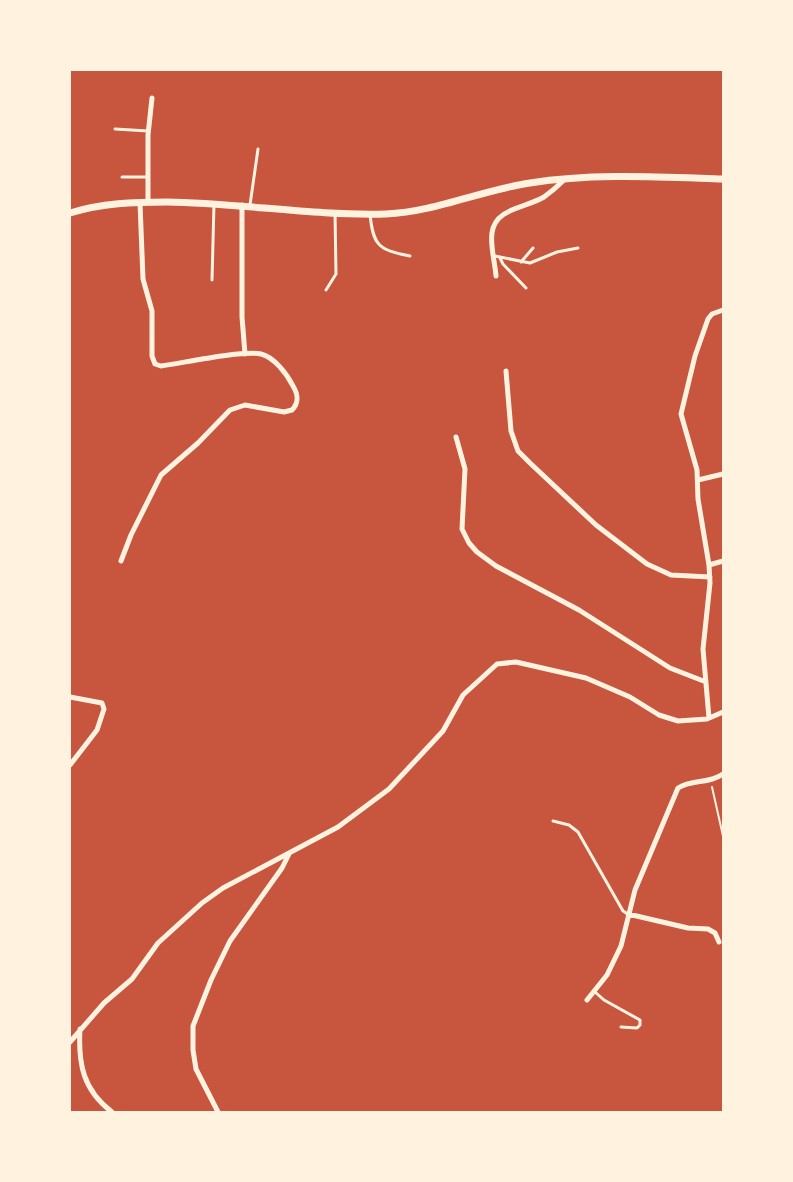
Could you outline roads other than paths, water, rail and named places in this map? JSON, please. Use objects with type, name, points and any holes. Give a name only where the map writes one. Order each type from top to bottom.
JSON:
[{"type":"street","points":[[148,202],[148,131],[152,98]]},
{"type":"street","points":[[70,213],[103,205],[148,202],[246,205],[388,214],[427,208],[528,183],[565,180],[723,179]]},
{"type":"street","points":[[496,276],[497,256],[492,230],[499,218],[543,197],[565,180]]},
{"type":"street","points":[[121,561],[131,535],[161,475],[198,443],[230,410],[245,405],[284,412],[295,407],[296,391],[277,364],[262,354],[245,354],[161,366],[155,364],[152,356],[152,311],[144,279],[140,203]]},
{"type":"street","points":[[245,354],[242,317],[246,205]]},
{"type":"street","points":[[709,718],[703,649],[710,577],[698,499],[697,470],[682,422],[681,408],[694,356],[708,319],[712,314],[723,310]]},
{"type":"street","points":[[506,371],[511,431],[518,451],[596,525],[647,564],[671,574],[710,577]]},
{"type":"street","points":[[456,437],[465,469],[462,529],[469,543],[477,552],[496,566],[579,610],[670,668],[706,682]]},
{"type":"street","points":[[698,480],[723,474]]},
{"type":"street","points":[[709,566],[723,561]]},
{"type":"street","points":[[70,1042],[104,1003],[132,978],[158,943],[202,903],[223,888],[345,823],[389,789],[443,732],[463,695],[502,662],[525,663],[586,678],[630,697],[665,718],[688,722],[709,718],[723,712]]},
{"type":"street","points":[[70,697],[102,704],[104,710],[97,730],[70,765]]},
{"type":"street","points":[[587,1000],[607,975],[621,946],[635,890],[678,788],[688,783],[710,780],[723,774]]},
{"type":"street","points":[[218,1112],[196,1069],[193,1050],[193,1026],[211,980],[230,940],[282,868],[289,854]]},
{"type":"street","points":[[628,914],[688,928],[708,929],[715,933],[720,942]]},
{"type":"street","points":[[80,1029],[80,1047],[85,1079],[95,1099],[112,1112]]},
{"type":"lane","points":[[115,129],[148,131]]},
{"type":"lane","points":[[246,205],[258,149]]},
{"type":"lane","points":[[122,177],[148,177]]},
{"type":"lane","points":[[212,280],[214,204]]},
{"type":"lane","points":[[326,290],[336,274],[335,212]]},
{"type":"lane","points":[[370,214],[371,230],[378,245],[387,252],[410,256]]},
{"type":"lane","points":[[521,262],[533,248]]},
{"type":"lane","points":[[497,256],[530,263],[557,252],[578,248]]},
{"type":"lane","points":[[497,256],[526,288]]},
{"type":"lane","points":[[553,822],[569,825],[578,832],[623,911],[628,914]]},
{"type":"lane","points":[[595,992],[604,1000],[640,1020],[640,1026],[637,1028],[621,1027]]}]
